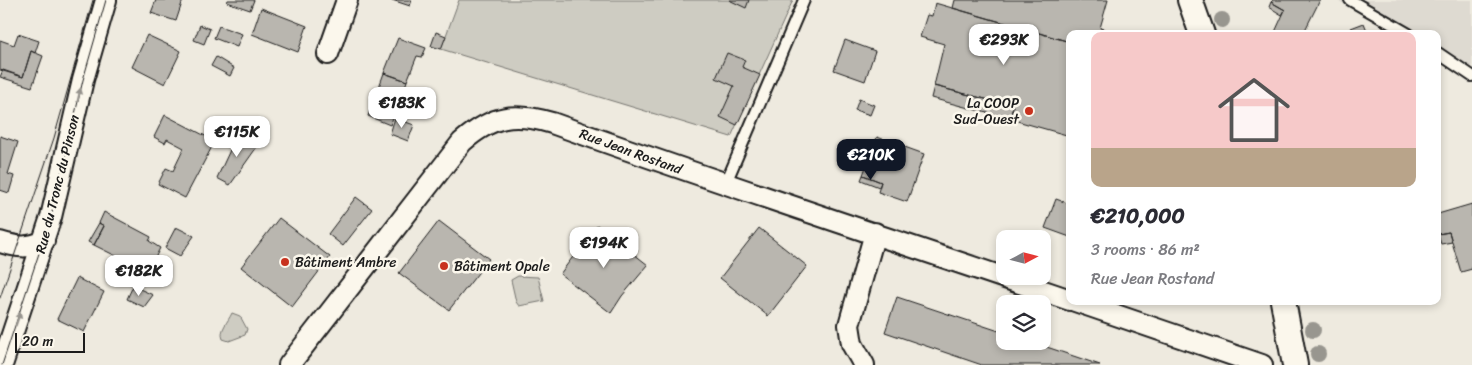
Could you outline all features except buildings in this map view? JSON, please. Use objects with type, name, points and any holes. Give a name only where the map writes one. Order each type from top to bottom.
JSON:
[{"type":"street","name":"Rue du Tronc du Pinson","points":[[2,365],[44,241],[83,80],[106,0]]},
{"type":"street","points":[[328,54],[347,0]]},
{"type":"street","points":[[1190,0],[1201,30]]},
{"type":"street","name":"Rue Jean Rostand","points":[[289,365],[462,142],[485,124],[510,116],[531,117],[725,185],[875,233],[1066,299]]},
{"type":"street","points":[[864,365],[852,344],[849,325],[875,233]]},
{"type":"street","points":[[0,242],[18,248],[34,246],[44,241]]},
{"type":"street","points":[[1087,305],[1262,365]]},
{"type":"street","points":[[1284,305],[1295,365]]},
{"type":"lane","points":[[725,185],[804,0]]},
{"type":"lane","points":[[1350,0],[1402,30]]},
{"type":"lane","points":[[1441,55],[1472,76]]},
{"type":"shaded area","points":[[459,0],[793,0],[731,137],[441,49]]},
{"type":"shaded area","points":[[1336,0],[1472,0],[1472,82],[1441,61],[1441,30],[1396,30]]},
{"type":"shaded area","points":[[518,276],[538,277],[544,301],[519,306],[516,302],[511,280]]},
{"type":"shaded area","points":[[232,313],[240,316],[247,329],[245,335],[229,341],[223,339],[222,332]]},
{"type":"tram line","points":[[0,298],[54,138],[93,0]]},
{"type":"tram line","points":[[2,365],[51,217],[83,80],[106,0]]},
{"type":"place","name":"La COOP Sud-Ouest","points":[[1029,111]]},
{"type":"place","name":"Bâtiment Ambre","points":[[285,262]]},
{"type":"place","name":"Bâtiment Opale","points":[[444,266]]}]
